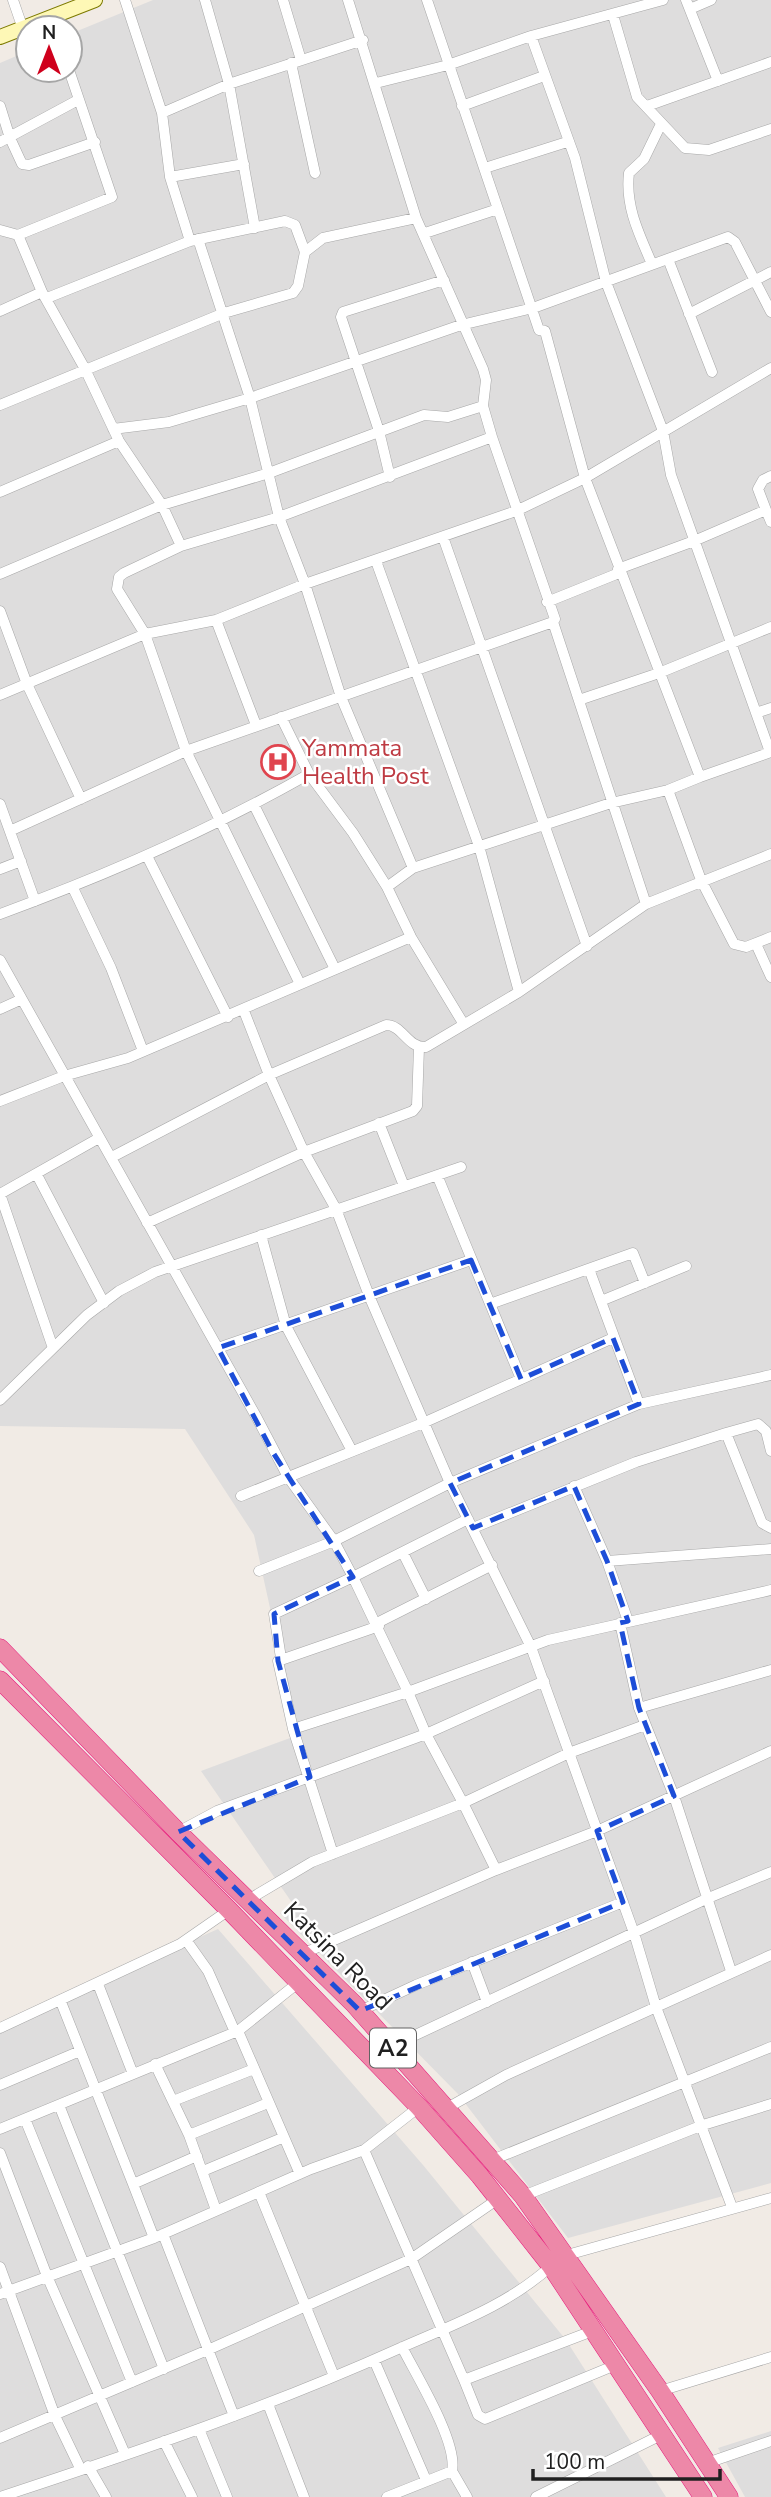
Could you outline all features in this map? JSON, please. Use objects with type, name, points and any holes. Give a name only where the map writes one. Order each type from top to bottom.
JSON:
[{"type":"highway","name":"Katsina Road","points":[[0,1648],[178,1832],[360,2011],[523,2196],[567,2255],[729,2497]]},
{"type":"highway","name":"Katsina Road","points":[[0,1680],[229,1910],[419,2107],[551,2266],[618,2364],[703,2497]]},
{"type":"street","points":[[70,14],[95,0]]},
{"type":"street","points":[[125,0],[162,113],[170,177],[224,313],[250,398],[279,517],[305,584],[341,697],[413,868]]},
{"type":"street","points":[[205,0],[229,85],[255,228]]},
{"type":"street","points":[[283,0],[315,173]]},
{"type":"street","points":[[348,0],[363,40],[416,218],[425,233],[486,380],[483,406],[492,438],[555,619],[553,622],[646,904]]},
{"type":"street","points":[[427,0],[539,330],[545,331],[585,478],[700,778]]},
{"type":"street","points":[[376,83],[448,65],[531,36],[663,0]]},
{"type":"street","points":[[711,0],[688,4],[718,81]]},
{"type":"street","points":[[613,15],[632,87],[661,124],[685,148],[697,151],[771,129]]},
{"type":"street","points":[[387,887],[413,868],[611,803],[668,790],[771,752],[671,475],[663,431],[606,282],[568,142],[531,36]]},
{"type":"street","points":[[162,113],[229,85],[363,40]]},
{"type":"street","points":[[647,106],[771,62]]},
{"type":"street","points":[[463,106],[544,76]]},
{"type":"street","points":[[0,230],[18,235],[110,199],[111,190],[73,84]]},
{"type":"street","points":[[5,140],[78,100]]},
{"type":"street","points":[[0,106],[5,140],[19,160],[29,165],[95,142]]},
{"type":"street","points":[[652,264],[634,223],[628,185],[629,173],[644,159],[661,124]]},
{"type":"street","points":[[485,168],[568,142]]},
{"type":"street","points":[[170,177],[244,164]]},
{"type":"street","points":[[425,233],[498,209]]},
{"type":"street","points":[[305,252],[323,238],[416,218]]},
{"type":"street","points":[[0,311],[194,240],[255,228],[290,222],[295,225],[305,252],[298,286],[293,293],[224,313],[0,405]]},
{"type":"street","points":[[18,235],[45,295],[85,369],[119,441],[162,505],[181,546]]},
{"type":"street","points":[[113,429],[169,422],[250,398],[461,325],[533,308],[722,238],[732,238],[771,312]]},
{"type":"street","points":[[668,259],[712,372]]},
{"type":"street","points":[[689,314],[771,272]]},
{"type":"street","points":[[390,477],[379,431],[341,317],[343,312],[444,280]]},
{"type":"street","points":[[0,695],[145,634],[216,620],[305,584],[516,511],[585,478],[771,368]]},
{"type":"street","points":[[0,574],[162,505],[269,473],[424,415],[448,417],[483,406]]},
{"type":"street","points":[[300,984],[186,751],[145,634],[117,589],[119,577],[181,546],[279,517],[492,438]]},
{"type":"street","points":[[0,492],[119,441]]},
{"type":"street","points":[[771,476],[763,480],[758,489],[771,522]]},
{"type":"street","points":[[547,602],[766,510]]},
{"type":"street","points":[[443,537],[484,646],[543,827],[587,946]]},
{"type":"street","points":[[376,561],[479,846],[519,992]]},
{"type":"street","points":[[0,611],[27,684],[81,799]]},
{"type":"street","points":[[216,620],[256,726]]},
{"type":"street","points":[[12,830],[186,751],[553,622]]},
{"type":"street","points":[[579,700],[659,673],[771,627]]},
{"type":"street","points":[[756,713],[771,708]]},
{"type":"street","points":[[281,717],[309,774],[353,833],[387,887],[411,937],[463,1023]]},
{"type":"street","points":[[0,914],[73,888],[147,856],[254,805],[309,774]]},
{"type":"street","points":[[668,790],[701,880],[734,944],[740,948],[771,937]]},
{"type":"street","points":[[0,804],[12,830],[36,901]]},
{"type":"street","points":[[254,805],[334,967]]},
{"type":"street","points":[[112,1157],[268,1075],[386,1026],[397,1028],[419,1047],[426,1046],[519,992],[646,904],[771,854]]},
{"type":"street","points":[[147,856],[228,1017]]},
{"type":"street","points":[[0,869],[21,861]]},
{"type":"street","points":[[73,888],[110,968],[143,1051]]},
{"type":"street","points":[[0,1101],[64,1076],[100,1068],[244,1011],[334,967],[411,937]]},
{"type":"street","points":[[756,944],[771,977]]},
{"type":"street","points":[[0,960],[112,1157],[288,1478],[334,1541],[378,1624],[426,1734],[496,1870]]},
{"type":"street","points":[[0,1009],[22,999]]},
{"type":"street","points":[[244,1011],[268,1075],[304,1152],[336,1209],[370,1298],[450,1483],[531,1647],[634,1933],[656,2007],[686,2079],[732,2207]]},
{"type":"street","points":[[147,1223],[304,1152],[413,1111],[417,1106],[419,1047]]},
{"type":"street","points":[[379,1123],[404,1186]]},
{"type":"street","points":[[53,1348],[0,1194],[99,1138]]},
{"type":"street","points":[[1,1398],[53,1348],[119,1291],[172,1265],[461,1167]]},
{"type":"street","points":[[37,1175],[104,1303]]},
{"type":"street","points":[[437,1175],[521,1379]]},
{"type":"street","points":[[261,1235],[286,1326],[352,1451]]},
{"type":"street","points":[[490,1304],[634,1254],[645,1283]]},
{"type":"street","points":[[218,1348],[370,1298],[471,1260]]},
{"type":"street","points":[[601,1301],[686,1266]]},
{"type":"street","points":[[589,1269],[639,1404]]},
{"type":"street","points":[[241,1496],[424,1423],[613,1338]]},
{"type":"street","points":[[259,1571],[334,1541],[450,1483],[639,1404],[754,1376],[771,1375]]},
{"type":"street","points":[[333,1854],[293,1729],[278,1661],[281,1658],[274,1614],[471,1523],[636,1462],[758,1424],[766,1431],[771,1451]]},
{"type":"street","points":[[726,1433],[762,1523],[771,1528]]},
{"type":"street","points":[[574,1486],[607,1561],[624,1622],[639,1708],[674,1796],[731,1971]]},
{"type":"street","points":[[607,1561],[771,1549]]},
{"type":"street","points":[[403,1553],[426,1599]]},
{"type":"street","points":[[278,1661],[378,1624],[492,1564]]},
{"type":"street","points":[[293,1729],[408,1692],[531,1647],[624,1622],[771,1590]]},
{"type":"street","points":[[639,1708],[771,1670]]},
{"type":"street","points":[[178,1832],[217,1811],[426,1734],[544,1681]]},
{"type":"street","points":[[247,1900],[312,1862],[463,1803],[569,1754],[645,1725]]},
{"type":"street","points":[[302,1954],[496,1870],[597,1831],[771,1751]]},
{"type":"street","points":[[392,2046],[706,1899],[771,1872]]},
{"type":"street","points":[[360,2011],[472,1962],[623,1902]]},
{"type":"street","points":[[0,2028],[61,2002],[186,1940],[229,1910]]},
{"type":"street","points":[[186,1940],[208,1971],[300,2174]]},
{"type":"street","points":[[447,2108],[506,2075],[771,1955]]},
{"type":"street","points":[[472,1962],[487,2002]]},
{"type":"street","points":[[1,2125],[25,2119],[237,2031],[299,1982]]},
{"type":"street","points":[[98,1984],[133,2074]]},
{"type":"street","points":[[61,2002],[133,2183],[210,2350],[234,2416]]},
{"type":"street","points":[[492,2160],[686,2079],[771,2047]]},
{"type":"street","points":[[0,2085],[79,2051]]},
{"type":"street","points":[[155,2064],[189,2135],[216,2210]]},
{"type":"street","points":[[173,2101],[254,2069]]},
{"type":"street","points":[[189,2135],[268,2103]]},
{"type":"street","points":[[523,2196],[703,2125],[771,2104]]},
{"type":"street","points":[[59,2105],[164,2369]]},
{"type":"street","points":[[4,2292],[159,2236],[300,2174],[364,2150],[419,2107]]},
{"type":"street","points":[[25,2119],[132,2382]]},
{"type":"street","points":[[203,2171],[282,2138]]},
{"type":"street","points":[[364,2150],[478,2414],[485,2419],[618,2364]]},
{"type":"street","points":[[0,2153],[47,2276],[125,2454]]},
{"type":"street","points":[[133,2183],[197,2156]]},
{"type":"street","points":[[259,2192],[334,2376]]},
{"type":"street","points":[[567,2255],[771,2198]]},
{"type":"street","points":[[0,2438],[210,2350],[411,2259],[498,2199]]},
{"type":"street","points":[[0,2497],[24,2493],[84,2467],[268,2404],[374,2360],[515,2296],[551,2266]]},
{"type":"street","points":[[0,2267],[4,2292],[55,2416],[84,2467],[106,2497]]},
{"type":"street","points":[[464,2379],[595,2330]]},
{"type":"street","points":[[402,2347],[446,2437],[454,2462],[452,2471],[467,2497]]},
{"type":"street","points":[[660,2391],[771,2357]]},
{"type":"street","points":[[374,2360],[426,2480]]},
{"type":"street","points":[[268,2404],[304,2497]]},
{"type":"street","points":[[199,2429],[227,2497]]},
{"type":"street","points":[[536,2497],[663,2434]]},
{"type":"street","points":[[164,2441],[192,2497]]},
{"type":"street","points":[[707,2463],[771,2441]]},
{"type":"street","points":[[387,2497],[452,2471]]},
{"type":"highlighted area","points":[[471,1260],[521,1379],[613,1338],[639,1404],[450,1483],[473,1528],[574,1486],[607,1561],[628,1621],[620,1623],[639,1708],[674,1796],[597,1831],[623,1902],[360,2011],[178,1832],[310,1777],[278,1661],[274,1614],[353,1577],[272,1451],[218,1348]]},
{"type":"shaded area","points":[[153,0],[771,0],[771,2183],[568,2238],[458,2094],[280,1913],[295,1907],[201,1771],[290,1738],[281,1658],[254,1535],[185,1429],[0,1426],[0,63],[14,57],[14,84],[84,84],[84,28]]},
{"type":"shaded area","points":[[218,1929],[423,2165],[566,2340],[666,2497],[0,2497],[0,2026]]},
{"type":"shaded area","points":[[771,2431],[771,2497],[745,2497],[718,2448]]},
{"type":"place","name":"Yammata Health Post","points":[[278,762]]}]
